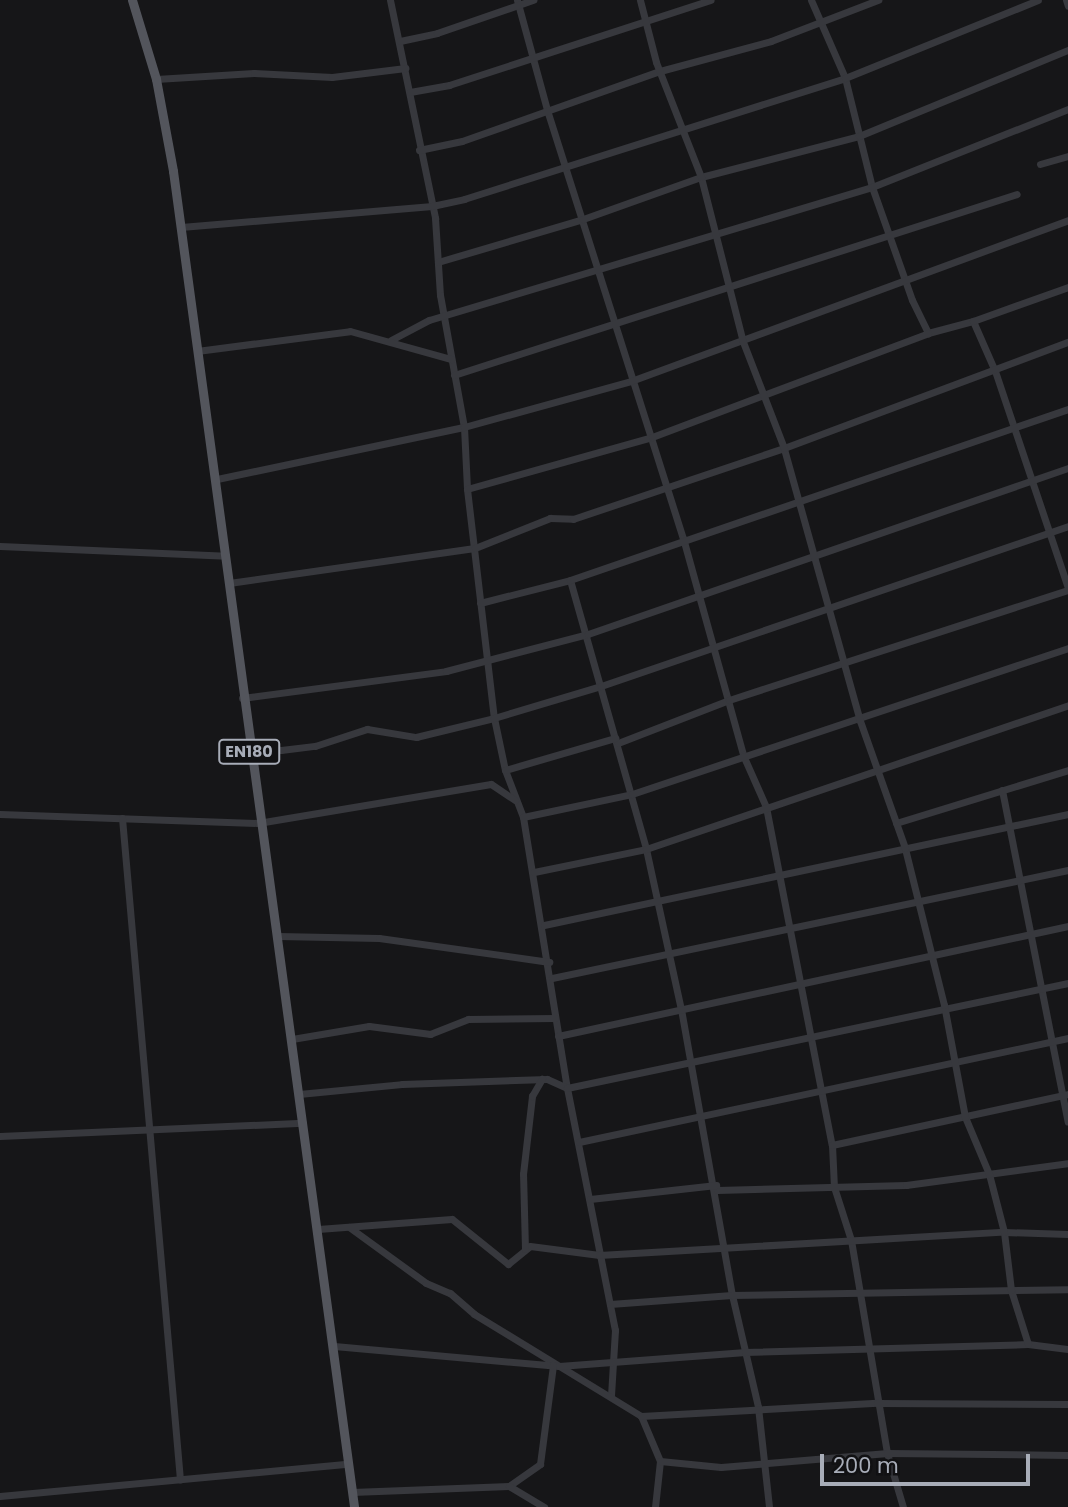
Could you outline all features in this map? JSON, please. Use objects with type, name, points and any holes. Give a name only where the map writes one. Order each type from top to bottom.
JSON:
[{"type":"main road","name":"EN180","points":[[132,0],[156,79],[181,227],[217,479],[241,698],[258,823],[278,936],[354,1507]]},
{"type":"street","points":[[390,0],[432,206],[444,316],[464,427],[467,489],[480,603],[490,658],[494,718],[505,770],[523,817],[534,872],[552,978],[566,1088],[610,1304],[615,1360],[611,1396]]},
{"type":"street","points":[[400,41],[533,0]]},
{"type":"street","points":[[640,0],[660,71],[701,177],[718,233],[743,342],[783,448],[875,771],[905,848],[944,1005],[965,1117],[989,1174],[1004,1232],[1011,1290],[1028,1344]]},
{"type":"street","points":[[410,92],[449,85],[711,0]]},
{"type":"street","points":[[811,0],[845,78],[873,187],[905,283],[928,333]]},
{"type":"street","points":[[419,150],[548,113],[660,71],[822,23],[878,0]]},
{"type":"street","points":[[181,227],[432,206],[845,78],[1038,0]]},
{"type":"street","points":[[1066,0],[1068,6]]},
{"type":"street","points":[[518,3],[548,113],[683,538],[743,755],[766,807],[792,929],[809,1037],[832,1145],[834,1187],[851,1240],[862,1293],[877,1403],[887,1453],[903,1507]]},
{"type":"street","points":[[438,262],[583,219],[701,177],[859,136],[1068,50]]},
{"type":"street","points":[[156,79],[254,73],[332,77],[405,68]]},
{"type":"street","points":[[391,340],[416,324],[599,272],[873,187],[1068,109]]},
{"type":"street","points":[[1040,163],[1068,156]]},
{"type":"street","points":[[454,375],[615,327],[729,287],[1017,194]]},
{"type":"street","points":[[217,479],[464,427],[631,381],[905,283],[1068,220]]},
{"type":"street","points":[[467,489],[652,437],[928,333],[973,321],[1068,288]]},
{"type":"street","points":[[505,770],[616,740],[729,700],[846,664],[941,629],[1068,589],[995,371],[973,321]]},
{"type":"street","points":[[197,351],[350,331],[391,340],[451,359]]},
{"type":"street","points":[[229,583],[475,548],[550,518],[572,519],[783,448],[1068,342]]},
{"type":"street","points":[[480,603],[570,580],[683,538],[799,503],[1068,409]]},
{"type":"street","points":[[241,698],[446,671],[588,634],[699,592],[1068,468]]},
{"type":"street","points":[[248,746],[282,750],[314,746],[367,729],[416,737],[494,718],[601,686],[1068,526]]},
{"type":"street","points":[[0,547],[226,556]]},
{"type":"street","points":[[570,580],[588,634],[632,794],[681,1009],[703,1114],[732,1295],[758,1407],[769,1507]]},
{"type":"street","points":[[523,817],[632,794],[743,755],[860,721],[1068,648]]},
{"type":"street","points":[[534,872],[646,849],[1068,705]]},
{"type":"street","points":[[895,822],[1068,770]]},
{"type":"street","points":[[0,814],[258,823],[491,784],[507,791],[520,807]]},
{"type":"street","points":[[1002,790],[1049,1041],[1065,1095],[1068,1122]]},
{"type":"street","points":[[544,925],[1068,814]]},
{"type":"street","points":[[122,818],[180,1479]]},
{"type":"street","points":[[552,978],[669,957],[1068,870]]},
{"type":"street","points":[[558,1036],[1068,926]]},
{"type":"street","points":[[278,936],[379,938],[549,962]]},
{"type":"street","points":[[299,1094],[402,1084],[542,1079],[566,1088],[692,1065],[944,1005],[1068,983]]},
{"type":"street","points":[[292,1039],[369,1026],[430,1034],[468,1019],[555,1018]]},
{"type":"street","points":[[579,1142],[954,1060],[1068,1038]]},
{"type":"street","points":[[318,1229],[452,1219],[503,1262],[513,1263],[525,1249],[523,1174],[532,1096],[542,1079]]},
{"type":"street","points":[[832,1145],[1065,1095]]},
{"type":"street","points":[[0,1136],[149,1132],[303,1123]]},
{"type":"street","points":[[590,1199],[716,1187],[906,1185],[1068,1163]]},
{"type":"street","points":[[348,1227],[426,1283],[450,1293],[474,1314],[641,1416],[660,1461],[655,1507]]},
{"type":"street","points":[[525,1249],[599,1255],[1004,1232],[1068,1234]]},
{"type":"street","points":[[610,1304],[732,1295],[1068,1289]]},
{"type":"street","points":[[334,1346],[556,1365],[745,1352],[869,1348],[1028,1344],[1068,1349]]},
{"type":"street","points":[[509,1486],[540,1464],[556,1365]]},
{"type":"street","points":[[641,1416],[758,1407],[877,1403],[1068,1404]]},
{"type":"street","points":[[660,1461],[720,1467],[763,1460],[887,1453],[1068,1455]]},
{"type":"street","points":[[0,1496],[348,1464]]},
{"type":"street","points":[[352,1492],[509,1486],[544,1507]]}]
